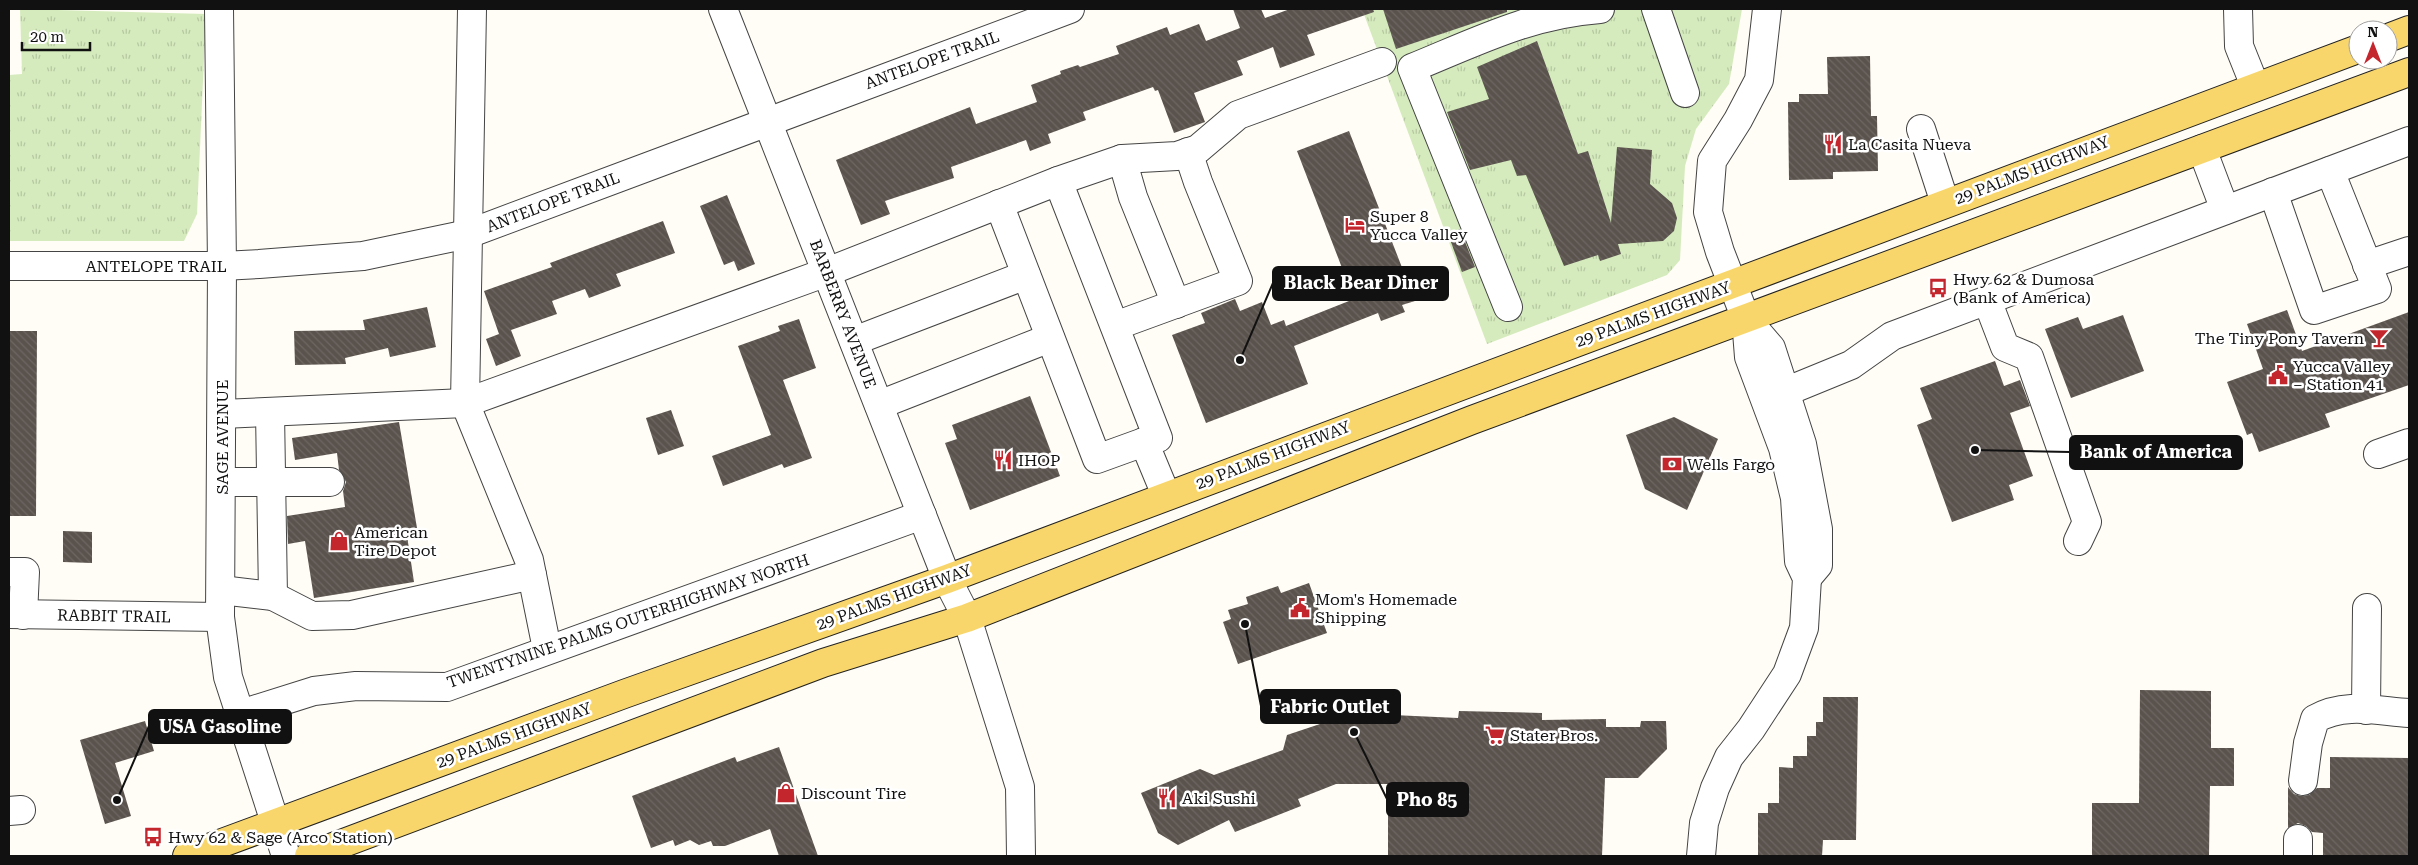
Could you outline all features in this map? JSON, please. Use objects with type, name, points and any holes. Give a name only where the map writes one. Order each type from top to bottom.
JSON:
[{"type":"main road","name":"29 PALMS HIGHWAY","points":[[187,856],[624,694],[947,578],[2348,53]]},
{"type":"main road","points":[[309,856],[823,663],[966,618],[1472,420],[2409,72]]},
{"type":"street","name":"SAGE AVENUE","points":[[219,9],[222,266],[220,617],[228,677],[286,856]]},
{"type":"street","points":[[472,9],[465,403],[529,560],[547,649]]},
{"type":"street","name":"BARBERRY AVENUE","points":[[723,9],[947,578],[966,618],[1020,787],[1021,856]]},
{"type":"street","name":"ANTELOPE TRAIL","points":[[9,266],[222,266],[363,256],[468,234],[1070,9]]},
{"type":"street","points":[[1508,307],[1412,68],[1528,21],[1569,11],[1600,9]]},
{"type":"street","points":[[1656,9],[1685,93]]},
{"type":"street","points":[[1701,856],[1704,823],[1715,788],[1729,756],[1751,729],[1787,674],[1804,628],[1807,578],[1799,561],[1795,498],[1783,448],[1749,358],[1746,319],[1708,212],[1712,161],[1738,120],[1759,80],[1767,9]]},
{"type":"street","points":[[2238,9],[2238,46],[2255,86]]},
{"type":"street","points":[[222,414],[465,403],[827,272],[1058,181],[1122,159],[1177,156],[1198,149],[1217,135],[1238,115],[1382,62]]},
{"type":"street","points":[[1921,129],[1945,203]]},
{"type":"street","points":[[1786,392],[1851,365],[1892,336],[2409,140]]},
{"type":"street","points":[[2202,149],[2225,210]]},
{"type":"street","points":[[1115,326],[1238,281],[1198,182],[1188,152]]},
{"type":"street","points":[[1122,159],[1133,197],[1176,304]]},
{"type":"street","points":[[2272,192],[2314,310],[2377,288],[2330,170]]},
{"type":"street","points":[[999,204],[1097,459],[1158,438],[1058,181]]},
{"type":"street","points":[[2367,265],[2409,251]]},
{"type":"street","points":[[854,341],[1026,275]]},
{"type":"street","points":[[1987,300],[2005,347],[2030,358],[2087,522],[2078,541]]},
{"type":"street","points":[[1746,319],[1771,348],[1802,444],[1818,529],[1818,565],[1807,578]]},
{"type":"street","points":[[879,405],[1050,338]]},
{"type":"street","points":[[270,412],[272,596]]},
{"type":"street","points":[[1144,442],[1166,495]]},
{"type":"street","points":[[2378,454],[2409,443]]},
{"type":"street","points":[[222,482],[330,482]]},
{"type":"street","name":"TWENTYNINE PALMS OUTERHIGHWAY NORTH","points":[[241,714],[314,691],[356,686],[447,687],[547,649],[922,515]]},
{"type":"street","points":[[9,572],[25,572],[16,614]]},
{"type":"street","points":[[220,590],[272,596],[312,616],[352,615],[532,575]]},
{"type":"street","points":[[2366,710],[2367,608]]},
{"type":"street","name":"RABBIT TRAIL","points":[[16,614],[220,617]]},
{"type":"street","points":[[2303,780],[2308,743],[2315,719],[2330,710],[2347,708],[2409,713]]},
{"type":"green space","points":[[20,9],[206,14],[197,214],[184,241],[9,241],[9,75],[22,74]]},
{"type":"green space","points":[[1362,9],[1742,9],[1729,84],[1696,129],[1685,166],[1680,260],[1667,275],[1487,344]]},
{"type":"building","points":[[1233,9],[1261,9],[1265,18],[1290,9],[1373,9],[1374,12],[1307,35],[1315,55],[1280,68],[1273,47],[1237,61],[1243,75],[1194,93],[1205,122],[1174,133],[1158,90],[1155,91],[1153,87],[1083,112],[1086,120],[1048,134],[1051,143],[1030,151],[1026,140],[951,167],[954,178],[885,201],[890,214],[861,225],[836,160],[970,107],[976,124],[1037,102],[1031,85],[1061,74],[1060,71],[1078,65],[1080,67],[1119,54],[1116,46],[1167,27],[1170,35],[1199,24],[1206,41],[1240,28]]},
{"type":"building","points":[[1383,9],[1507,9],[1507,12],[1396,49]]},
{"type":"building","points":[[1537,41],[1578,154],[1588,151],[1611,223],[1617,147],[1652,150],[1650,184],[1672,203],[1677,218],[1674,231],[1663,241],[1618,244],[1621,254],[1600,261],[1598,255],[1564,266],[1526,175],[1517,176],[1511,160],[1470,170],[1447,112],[1489,99],[1477,67]]},
{"type":"building","name":"La Casita Nueva","points":[[1870,56],[1871,116],[1877,116],[1878,171],[1833,172],[1833,179],[1789,180],[1788,102],[1799,102],[1799,94],[1828,94],[1827,57]]},
{"type":"building","points":[[1349,131],[1415,301],[1402,305],[1405,312],[1381,321],[1378,313],[1294,346],[1308,384],[1206,423],[1172,335],[1205,323],[1201,313],[1235,299],[1240,311],[1262,302],[1271,325],[1284,320],[1286,326],[1354,299],[1297,151]]},
{"type":"building","points":[[727,195],[755,264],[738,271],[734,261],[724,265],[700,206]]},
{"type":"building","points":[[663,221],[675,253],[616,274],[621,286],[589,298],[585,289],[552,301],[557,314],[511,330],[521,356],[496,366],[486,339],[499,334],[484,291],[552,267],[550,263]]},
{"type":"building","points":[[1460,229],[1475,267],[1462,272],[1448,234]]},
{"type":"building","points":[[427,307],[436,347],[390,357],[388,348],[345,358],[346,364],[295,365],[294,331],[365,330],[363,320]]},
{"type":"building","points":[[2287,310],[2302,351],[2409,312],[2409,385],[2325,414],[2330,427],[2259,452],[2252,433],[2247,435],[2227,382],[2263,369],[2247,324]]},
{"type":"building","points":[[2123,315],[2144,371],[2071,398],[2045,329],[2078,317],[2083,329]]},
{"type":"building","points":[[799,319],[816,368],[783,380],[812,458],[784,468],[782,464],[723,486],[712,456],[771,435],[738,346],[780,331],[778,326]]},
{"type":"building","points":[[9,331],[37,331],[36,516],[9,516]]},
{"type":"building","points":[[1995,361],[2004,386],[2020,380],[2030,406],[2010,413],[2033,476],[2009,485],[2014,500],[1952,522],[1917,425],[1932,419],[1920,388]]},
{"type":"building","name":"IHOP","points":[[1030,396],[1060,476],[970,510],[945,443],[957,439],[952,425]]},
{"type":"building","points":[[671,410],[684,446],[658,455],[646,418]]},
{"type":"building","name":"Wells Fargo","points":[[1674,417],[1718,439],[1687,510],[1645,489],[1626,435]]},
{"type":"building","points":[[399,422],[417,528],[406,529],[414,582],[314,598],[305,541],[288,544],[287,516],[345,507],[343,491],[346,482],[339,470],[337,453],[295,460],[292,438]]},
{"type":"building","points":[[63,531],[92,532],[92,563],[63,562]]},
{"type":"building","points":[[1309,583],[1327,633],[1238,664],[1223,622],[1231,619],[1228,610],[1248,604],[1246,597],[1278,586],[1281,593]]},
{"type":"building","points":[[2140,690],[2211,691],[2211,748],[2234,748],[2234,786],[2210,786],[2209,856],[2092,856],[2092,803],[2139,803]]},
{"type":"building","points":[[1823,697],[1858,697],[1856,840],[1823,840],[1822,856],[1758,856],[1758,813],[1768,813],[1768,803],[1779,803],[1779,767],[1793,768],[1793,756],[1807,756],[1807,736],[1816,736],[1816,722],[1823,722]]},
{"type":"building","points":[[1459,711],[1542,713],[1542,720],[1606,719],[1606,727],[1640,727],[1641,721],[1666,721],[1667,749],[1638,778],[1605,778],[1602,856],[1388,856],[1388,784],[1336,784],[1298,799],[1301,806],[1235,832],[1229,820],[1178,845],[1158,833],[1141,793],[1200,769],[1214,775],[1283,750],[1287,735],[1329,721],[1392,722],[1393,715],[1458,718]]},
{"type":"building","points":[[145,721],[154,751],[115,763],[131,816],[105,824],[80,740]]},
{"type":"building","points":[[779,747],[818,856],[779,856],[770,829],[725,846],[713,846],[711,841],[699,845],[690,840],[675,846],[673,840],[651,848],[632,796],[735,757],[737,762]]},
{"type":"building","points":[[2330,757],[2409,758],[2409,856],[2323,856],[2323,833],[2312,832],[2306,826],[2298,823],[2288,828],[2288,787],[2294,794],[2301,796],[2309,795],[2317,788],[2330,788]]},
{"type":"place","name":"La Casita Nueva","points":[[1833,144]]},
{"type":"place","name":"Super 8 Yucca Valley","points":[[1355,225]]},
{"type":"place","name":"Hwy 62 & Dumosa (Bank of America)","points":[[1938,288]]},
{"type":"place","name":"The Tiny Pony Tavern","points":[[2379,338]]},
{"type":"place","name":"Black Bear Diner","points":[[1240,360]]},
{"type":"place","name":"Yucca Valley – Station 41","points":[[2278,375]]},
{"type":"place","name":"Bank of America","points":[[1975,450]]},
{"type":"place","name":"IHOP","points":[[1003,460]]},
{"type":"place","name":"Wells Fargo","points":[[1672,464]]},
{"type":"place","name":"American Tire Depot","points":[[339,541]]},
{"type":"place","name":"Mom's Homemade Shipping","points":[[1300,608]]},
{"type":"place","name":"Fabric Outlet","points":[[1245,624]]},
{"type":"place","name":"Pho 85","points":[[1354,732]]},
{"type":"place","name":"Stater Bros.","points":[[1495,735]]},
{"type":"place","name":"Discount Tire","points":[[786,793]]},
{"type":"place","name":"Aki Sushi","points":[[1167,798]]},
{"type":"place","name":"USA Gasoline","points":[[117,800]]},
{"type":"place","name":"Hwy 62 & Sage (Arco Station)","points":[[153,837]]}]
